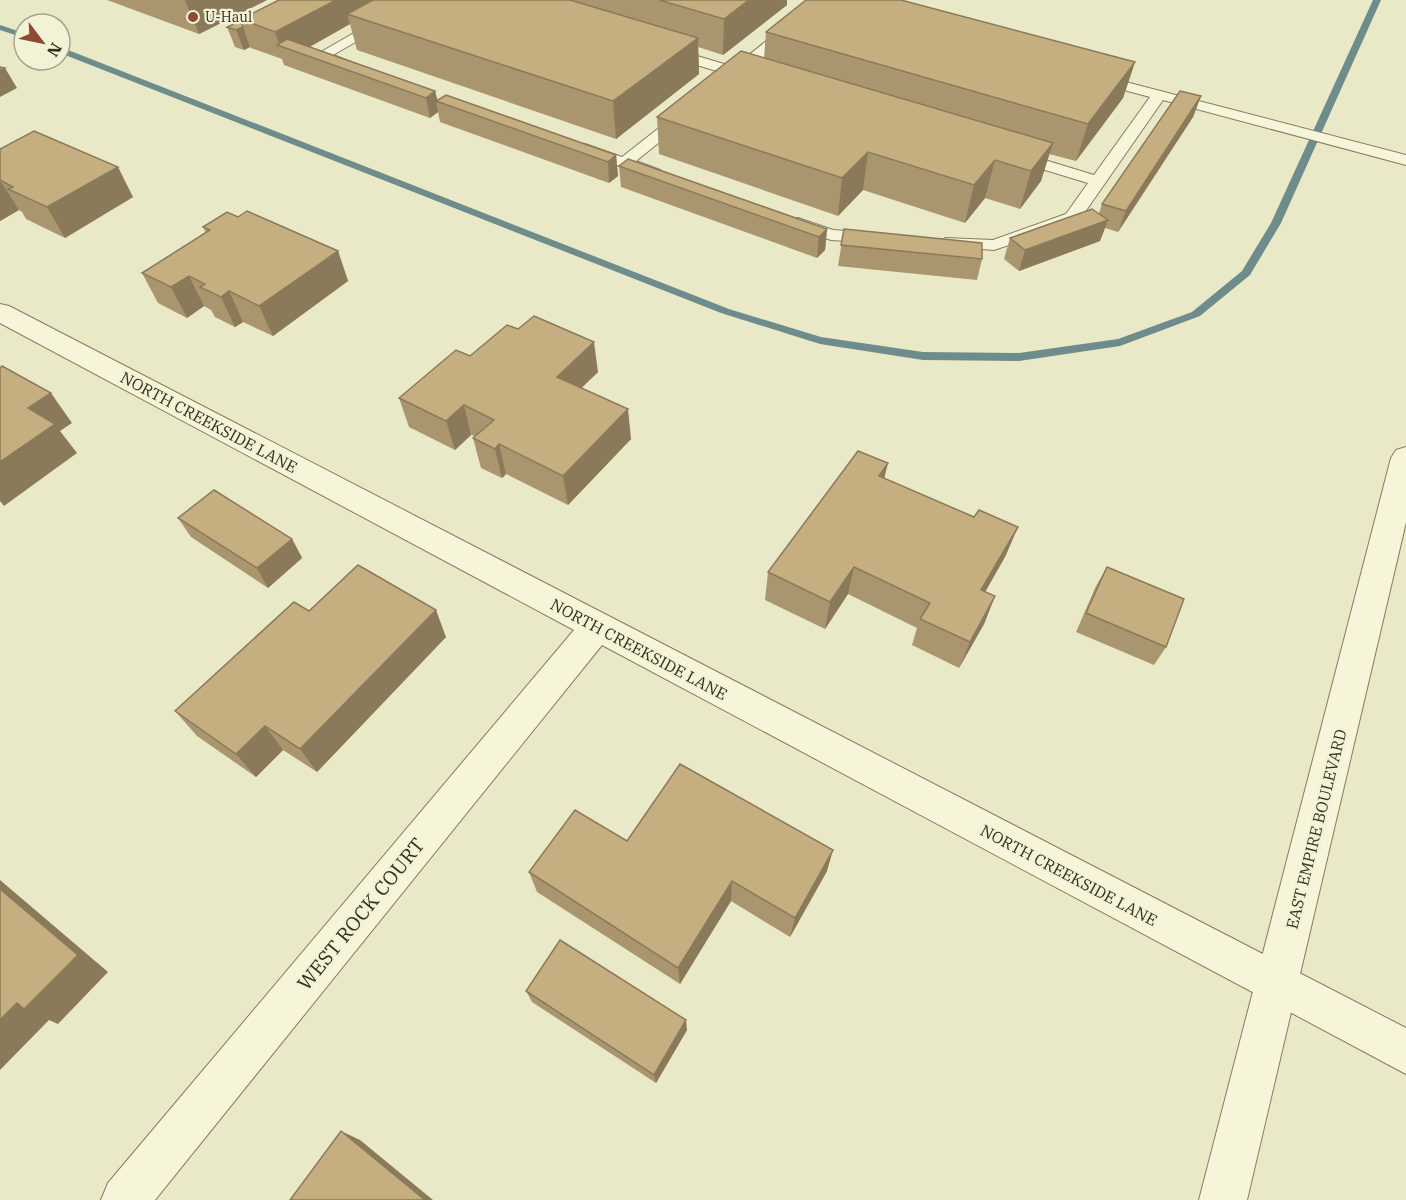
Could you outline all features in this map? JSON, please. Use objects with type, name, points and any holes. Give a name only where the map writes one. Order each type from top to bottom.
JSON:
[{"type":"street","name":"NORTH CREEKSIDE LANE","points":[[0,312],[1406,1052]]},
{"type":"street","name":"EAST EMPIRE BOULEVARD","points":[[1223,1200],[1406,458]]},
{"type":"street","name":"WEST ROCK COURT","points":[[125,1200],[597,627]]},
{"type":"lane","points":[[366,72],[321,57],[421,0]]},
{"type":"lane","points":[[719,86],[801,20]]},
{"type":"lane","points":[[656,48],[770,82]]},
{"type":"lane","points":[[1080,74],[1406,160]]},
{"type":"lane","points":[[936,241],[994,245],[1072,218],[1160,95]]},
{"type":"lane","points":[[624,163],[693,107]]},
{"type":"lane","points":[[568,143],[668,178]]},
{"type":"lane","points":[[997,150],[1098,181]]},
{"type":"lane","points":[[787,220],[831,235],[889,238]]},
{"type":"building","points":[[279,0],[336,0],[275,32],[241,19]]},
{"type":"building","points":[[373,0],[570,0],[698,38],[613,101],[347,14]]},
{"type":"building","points":[[659,0],[749,0],[724,19]]},
{"type":"building","points":[[806,0],[901,0],[1135,62],[1088,124],[766,32]]},
{"type":"building","points":[[241,20],[243,27],[236,30],[227,27]]},
{"type":"building","points":[[287,39],[435,91],[426,98],[277,45]]},
{"type":"building","points":[[741,51],[1053,143],[1031,171],[995,160],[974,185],[868,152],[842,178],[657,117]]},
{"type":"building","points":[[1180,91],[1201,96],[1126,211],[1102,204]]},
{"type":"building","points":[[446,95],[616,155],[608,162],[436,101]]},
{"type":"building","points":[[34,131],[118,167],[47,207],[8,189],[13,187],[0,180],[0,149]]},
{"type":"building","points":[[628,159],[827,229],[819,237],[619,166]]},
{"type":"building","points":[[1092,209],[1108,220],[1025,250],[1010,238]]},
{"type":"building","points":[[247,211],[338,251],[259,306],[229,291],[221,297],[200,287],[205,284],[189,276],[171,287],[142,273],[210,230],[203,227],[227,212],[238,217]]},
{"type":"building","points":[[844,229],[982,243],[982,259],[841,245]]},
{"type":"building","points":[[534,316],[594,342],[557,377],[628,409],[563,476],[499,444],[495,449],[473,438],[494,420],[464,405],[446,421],[399,398],[456,350],[470,356],[507,325],[518,329]]},
{"type":"building","points":[[2,366],[51,393],[28,408],[55,424],[0,462],[0,368]]},
{"type":"building","points":[[858,451],[888,463],[879,476],[974,517],[979,510],[1018,527],[981,590],[995,596],[970,642],[920,619],[930,603],[854,567],[830,602],[768,572]]},
{"type":"building","points":[[214,490],[292,539],[257,568],[178,518]]},
{"type":"building","points":[[358,565],[436,610],[300,749],[265,726],[236,754],[175,711],[294,602],[309,611]]},
{"type":"building","points":[[1107,567],[1184,599],[1166,647],[1086,613]]},
{"type":"building","points":[[680,764],[833,850],[795,918],[732,881],[678,968],[529,872],[575,810],[627,841]]},
{"type":"building","points":[[0,889],[78,955],[24,1009],[17,1003],[0,1020]]},
{"type":"building","points":[[560,940],[686,1020],[654,1075],[526,991]]},
{"type":"building","points":[[341,1131],[425,1200],[290,1200]]},
{"type":"waterway","points":[[72,55],[725,311],[820,340],[923,356],[1019,357],[1120,342],[1196,314],[1246,273],[1276,223],[1377,0]]},
{"type":"waterway","points":[[0,27],[12,32]]},
{"type":"place","name":"U-Haul","points":[[193,17]]}]
